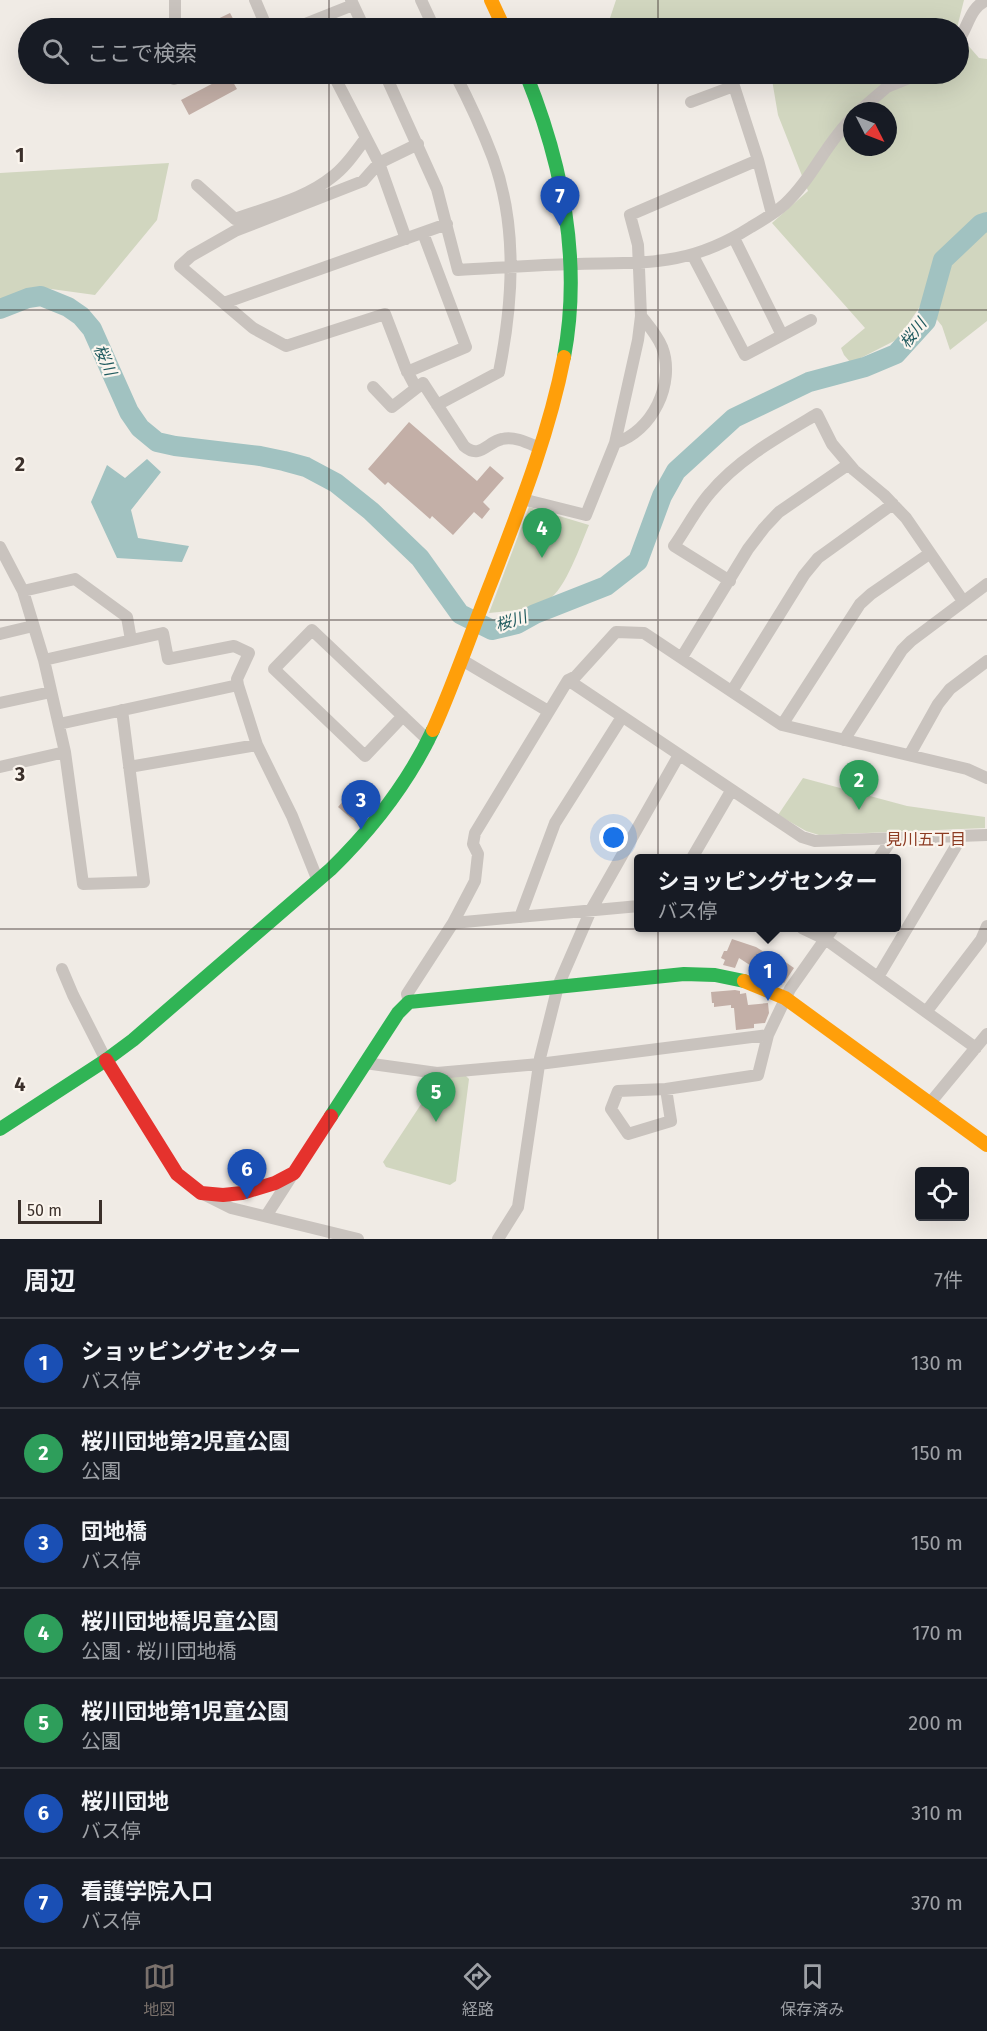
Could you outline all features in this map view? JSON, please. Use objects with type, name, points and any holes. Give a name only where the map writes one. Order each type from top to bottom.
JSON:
[{"type":"street","points":[[175,0],[175,18]]},
{"type":"street","points":[[255,0],[263,18]]},
{"type":"street","points":[[421,0],[429,18]]},
{"type":"street","points":[[491,0],[499,18]]},
{"type":"street","points":[[969,22],[974,9],[981,1]]},
{"type":"street","points":[[317,18],[352,2],[359,18]]},
{"type":"street","points":[[338,84],[379,163],[406,239]]},
{"type":"street","points":[[390,84],[437,189],[458,270],[639,263],[693,256],[734,238],[784,205],[802,185],[833,138],[843,127]]},
{"type":"street","points":[[437,405],[499,372],[509,310],[510,267],[507,214],[487,143],[464,84]]},
{"type":"street","points":[[0,1129],[133,1040],[318,881],[358,842],[391,803],[429,741],[522,499],[554,405],[563,362],[568,326],[570,264],[568,227],[556,161],[545,122],[530,84]]},
{"type":"street","points":[[870,102],[887,87],[894,84]]},
{"type":"street","points":[[691,102],[734,86],[772,213]]},
{"type":"street","points":[[197,185],[235,219],[303,195],[319,186],[334,176],[366,138]]},
{"type":"street","points":[[416,388],[407,372],[385,314],[286,346],[253,328],[180,266],[191,256],[235,231],[363,181],[379,163],[418,144]]},
{"type":"street","points":[[522,499],[586,515],[615,443],[631,376],[641,316],[638,245],[630,215],[758,160]]},
{"type":"street","points":[[224,303],[447,224]]},
{"type":"street","points":[[407,372],[466,347],[423,233]]},
{"type":"street","points":[[734,238],[782,335]]},
{"type":"street","points":[[693,256],[745,355],[811,320]]},
{"type":"street","points":[[615,443],[624,440],[645,424],[656,409],[664,381],[666,370],[662,348],[655,334],[641,316]]},
{"type":"street","points":[[373,387],[392,407],[423,383],[469,450],[481,451],[495,441],[504,438],[517,439],[540,448]]},
{"type":"street","points":[[730,581],[674,546],[710,493],[729,473],[774,440],[817,414],[832,444],[849,464],[906,518],[963,601]]},
{"type":"street","points":[[682,657],[748,549],[779,512],[849,464]]},
{"type":"street","points":[[732,691],[804,575],[818,558],[893,504]]},
{"type":"street","points":[[0,547],[23,591],[44,660],[65,752],[83,884],[144,882],[122,710]]},
{"type":"street","points":[[782,725],[860,604],[929,554]]},
{"type":"street","points":[[23,591],[75,579],[127,617],[131,640]]},
{"type":"street","points":[[844,740],[902,650],[987,584]]},
{"type":"street","points":[[0,634],[33,626]]},
{"type":"street","points":[[403,716],[365,756],[274,669],[312,630],[403,716],[429,741]]},
{"type":"street","points":[[409,1002],[407,994],[453,923],[475,881],[478,854],[473,844],[475,833],[568,680],[576,676],[616,632],[644,633],[782,725],[910,754],[967,769],[987,778]]},
{"type":"street","points":[[44,660],[163,633],[168,659],[234,646],[249,653],[237,679],[238,685],[257,745],[292,816],[318,881]]},
{"type":"street","points":[[462,660],[548,711]]},
{"type":"street","points":[[910,754],[938,704],[950,689],[987,661]]},
{"type":"street","points":[[568,680],[802,837],[815,841],[987,835]]},
{"type":"street","points":[[59,724],[238,685]]},
{"type":"street","points":[[0,703],[51,692]]},
{"type":"street","points":[[520,917],[555,823],[622,717]]},
{"type":"street","points":[[129,767],[257,745]]},
{"type":"street","points":[[0,767],[65,752]]},
{"type":"street","points":[[498,1239],[518,1207],[539,1064],[558,986],[591,910],[679,755]]},
{"type":"street","points":[[694,854],[731,790]]},
{"type":"street","points":[[878,977],[962,836]]},
{"type":"street","points":[[882,854],[892,839]]},
{"type":"street","points":[[453,923],[634,906]]},
{"type":"street","points":[[926,1012],[981,940],[987,926]]},
{"type":"street","points":[[812,932],[825,939],[976,1048]]},
{"type":"street","points":[[666,1089],[671,1121],[628,1134],[611,1109],[618,1091],[666,1089],[758,1075],[768,1035],[785,998],[830,932]]},
{"type":"street","points":[[62,969],[106,1060],[177,1174],[201,1193],[231,1208],[358,1239]]},
{"type":"street","points":[[266,1216],[398,1012],[409,1002],[417,1000],[684,974],[715,975],[744,981],[785,998],[987,1144]]},
{"type":"street","points":[[930,1103],[987,1034]]},
{"type":"street","points":[[365,1063],[436,1073],[539,1064],[768,1035]]},
{"type":"street","points":[[201,1193],[223,1195],[255,1190],[294,1173]]},
{"type":"green space","points":[[616,0],[964,0],[960,18],[610,18]]},
{"type":"green space","points":[[969,46],[979,58],[987,59],[987,321],[950,350],[942,326],[923,302],[898,339],[851,363],[841,348],[865,328],[772,223],[808,191],[778,115],[773,84],[969,84]]},
{"type":"green space","points":[[169,163],[157,220],[95,295],[44,288],[0,303],[0,173]]},
{"type":"green space","points":[[529,507],[589,525],[572,566],[555,594],[542,603],[528,608],[489,613]]},
{"type":"green space","points":[[803,778],[907,806],[985,817],[985,828],[819,835],[806,831],[778,815]]},
{"type":"green space","points":[[465,1075],[469,1079],[456,1181],[450,1185],[386,1167],[383,1162],[435,1083],[441,1078]]},
{"type":"water","points":[[147,459],[161,472],[131,510],[138,538],[189,546],[182,562],[117,558],[91,502],[107,465],[125,478]]},
{"type":"building","points":[[230,13],[233,18],[220,18]]},
{"type":"building","points":[[212,84],[234,84],[237,89],[189,115],[181,100]]},
{"type":"building","points":[[409,422],[477,481],[490,466],[504,478],[483,502],[490,509],[482,519],[474,512],[453,535],[432,516],[430,519],[388,482],[385,485],[368,469]]},
{"type":"building","points":[[349,794],[369,811],[358,824],[338,807]]},
{"type":"building","points":[[732,939],[756,947],[794,968],[784,983],[781,981],[779,984],[739,958],[735,968],[723,965],[725,960],[721,958]]},
{"type":"building","points":[[740,991],[740,994],[746,993],[748,1005],[768,1003],[769,1013],[765,1023],[754,1024],[754,1028],[736,1030],[734,1008],[731,1008],[731,1005],[714,1007],[711,992]]},
{"type":"waterway","name":"桜川","points":[[0,309],[28,298],[41,296],[68,307],[81,316],[92,329],[129,412],[140,428],[157,442],[284,461],[306,467],[336,483],[371,511],[420,558],[460,614],[492,630],[517,624],[535,614],[606,586],[638,561],[662,496],[676,471],[734,418],[809,382],[865,367],[896,354],[926,321],[943,260],[981,224],[987,222]]},
{"type":"traffic: fast","points":[[530,84],[550,142],[565,213],[571,285],[564,357]]},
{"type":"traffic: fast","points":[[0,1129],[133,1040],[331,869],[388,804],[423,750],[433,730]]},
{"type":"traffic: fast","points":[[331,1116],[398,1013],[409,1002],[684,974],[715,975],[744,981]]},
{"type":"traffic: slow","points":[[491,0],[499,18]]},
{"type":"traffic: slow","points":[[433,730],[533,470],[558,386],[564,357]]},
{"type":"traffic: slow","points":[[744,981],[785,998],[987,1145]]},
{"type":"traffic: jam","points":[[106,1060],[177,1174],[201,1193],[223,1195],[242,1193],[275,1183],[294,1173],[331,1116]]},
{"type":"place","name":"看護学院入口","points":[[560,226]]},
{"type":"place","name":"桜川団地橋児童公園","points":[[542,558]]},
{"type":"place","name":"桜川団地第2児童公園","points":[[859,810]]},
{"type":"place","name":"団地橋","points":[[361,830]]},
{"type":"place","name":"ショッピングセンター","points":[[768,1001]]},
{"type":"place","name":"桜川団地第1児童公園","points":[[436,1122]]},
{"type":"place","name":"桜川団地","points":[[247,1199]]},
{"type":"district","name":"見川五丁目","points":[[926,839]]}]
